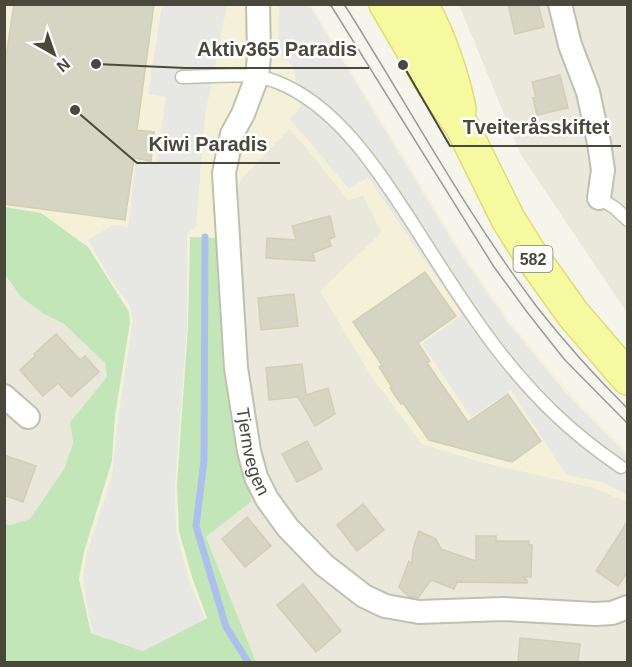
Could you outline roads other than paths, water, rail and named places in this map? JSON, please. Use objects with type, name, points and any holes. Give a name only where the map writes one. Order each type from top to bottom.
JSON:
[{"type":"main road","name":"582","points":[[387,4],[433,84],[462,126],[508,219],[528,251],[573,314],[627,378]]},
{"type":"main road","name":"582","points":[[421,4],[452,74],[462,126]]},
{"type":"street","name":"Tjernvegen","points":[[258,4],[257,76],[249,102],[232,134],[224,173],[232,322],[243,422],[256,477],[269,502],[288,528],[324,565],[364,596],[385,606],[419,612],[504,609],[595,614],[612,613],[627,608]]},
{"type":"street","points":[[561,4],[570,45],[588,92],[599,143],[603,170],[598,198]]},
{"type":"street","points":[[4,396],[28,417]]},
{"type":"lane","points":[[182,77],[257,76],[299,92],[317,105],[364,154],[383,179],[469,310],[526,384],[565,425],[590,446],[621,467]]},
{"type":"lane","points":[[598,198],[615,208],[627,220]]},
{"type":"waterway","points":[[205,237],[204,461],[196,526],[226,627],[248,662]]},
{"type":"tram line","points":[[330,4],[494,267],[564,359],[628,424]]},
{"type":"tram line","points":[[344,4],[485,234],[559,334],[628,409]]},
{"type":"place","name":"Aktiv365 Paradis","points":[[96,64]]},
{"type":"place","name":"Tveiteråsskiftet","points":[[403,65]]},
{"type":"place","name":"Kiwi Paradis","points":[[75,110]]}]
